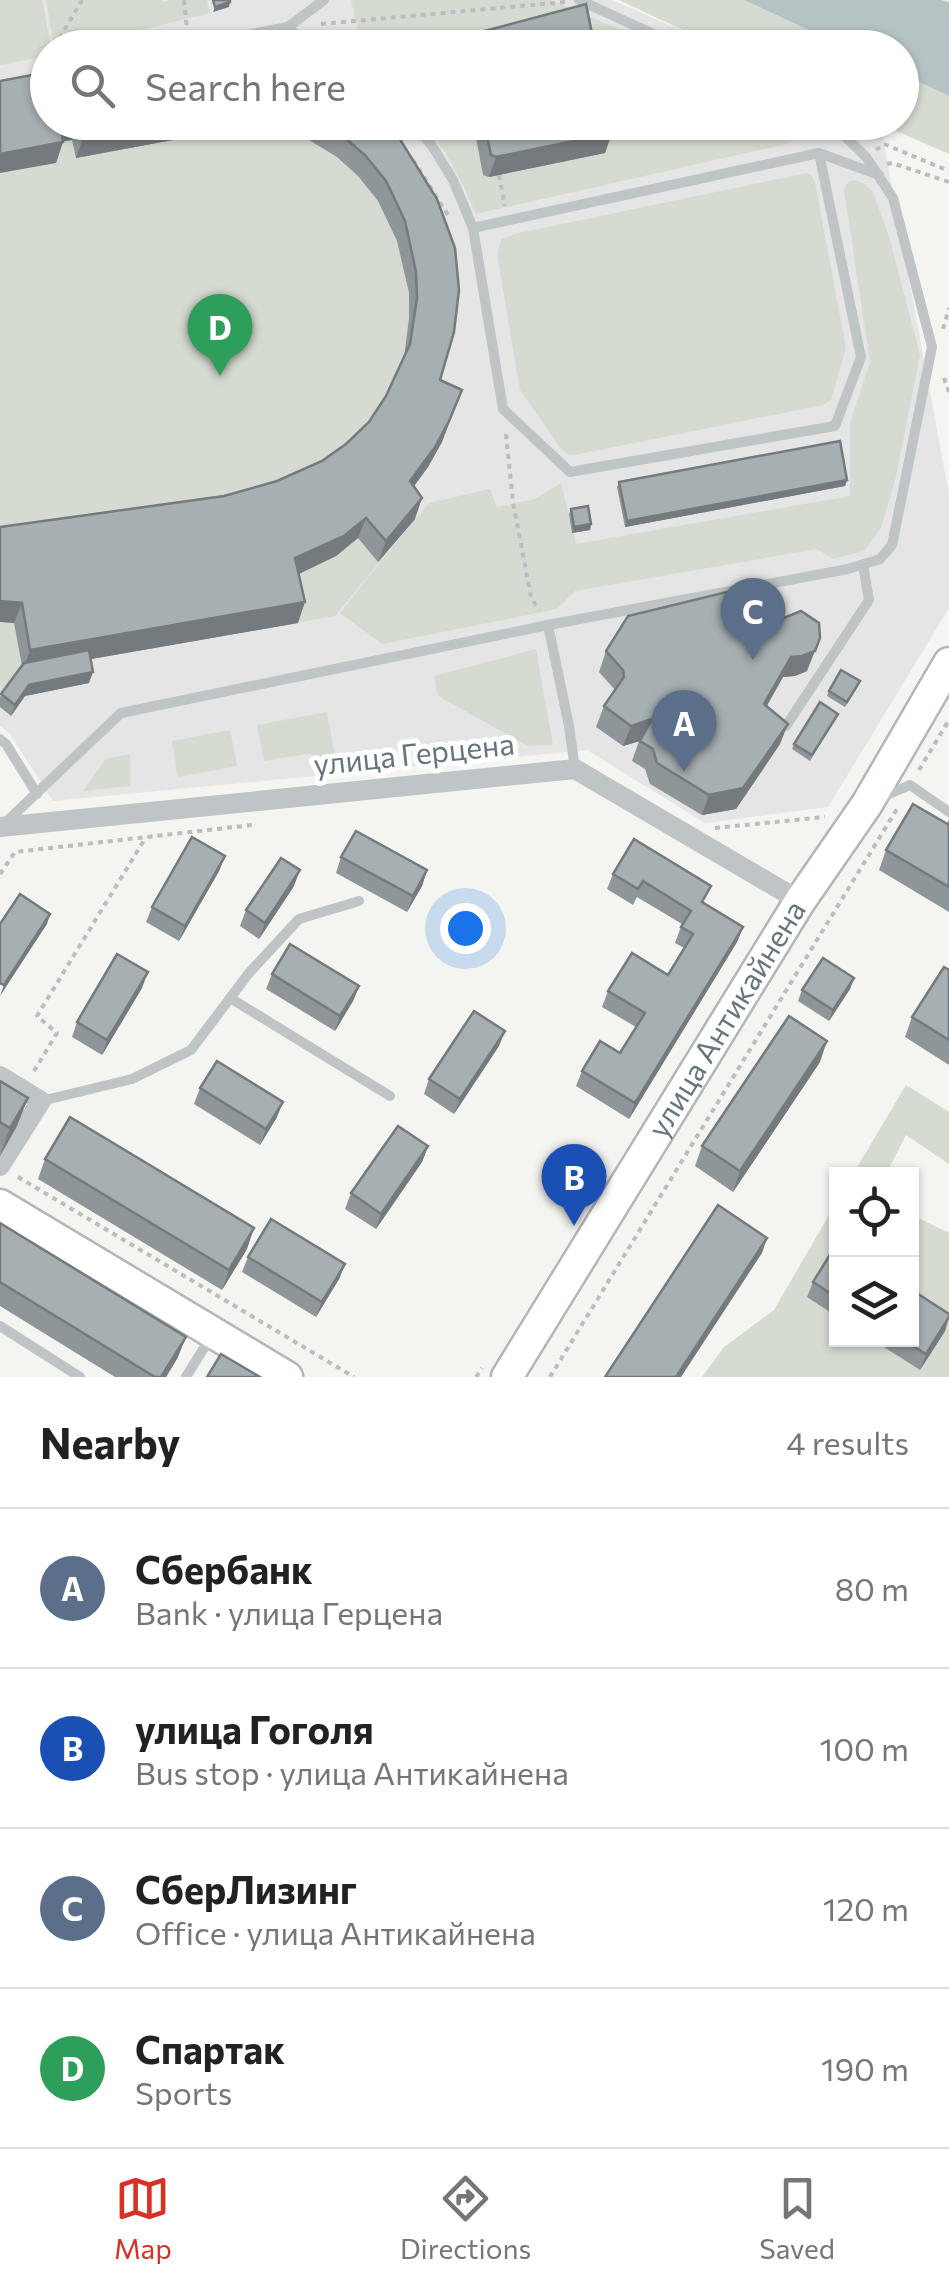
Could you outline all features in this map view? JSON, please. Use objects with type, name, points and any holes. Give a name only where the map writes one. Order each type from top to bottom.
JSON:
[{"type":"main road","name":"улица Антикайнена","points":[[497,1370],[800,901],[867,804],[949,663]]},
{"type":"main road","points":[[0,1205],[287,1377]]},
{"type":"street","points":[[575,768],[800,901]]},
{"type":"street","name":"улица Герцена","points":[[0,827],[575,768]]},
{"type":"street","points":[[0,1076],[32,1095],[8,1171]]},
{"type":"lane","points":[[272,30],[288,27],[324,0]]},
{"type":"lane","points":[[580,0],[645,30]]},
{"type":"lane","points":[[288,27],[291,30]]},
{"type":"lane","points":[[428,140],[453,180],[472,228],[503,409],[570,472],[835,426],[861,358],[819,153]]},
{"type":"lane","points":[[0,827],[120,713],[548,625],[863,566],[880,559],[892,545],[932,347],[894,198],[876,170],[847,140]]},
{"type":"lane","points":[[472,228],[819,153],[876,170]]},
{"type":"lane","points":[[786,726],[869,600],[863,566]]},
{"type":"lane","points":[[548,625],[575,768]]},
{"type":"lane","points":[[0,739],[37,794]]},
{"type":"lane","points":[[867,804],[910,785],[949,812]]},
{"type":"lane","points":[[32,1095],[132,1079],[191,1050],[249,973],[300,919],[359,901]]},
{"type":"lane","points":[[230,998],[390,1096]]},
{"type":"lane","points":[[0,1326],[80,1377]]},
{"type":"lane","points":[[186,1377],[212,1334]]},
{"type":"path","points":[[64,30],[82,0]]},
{"type":"path","points":[[184,0],[185,30]]},
{"type":"path","points":[[288,27],[580,0]]},
{"type":"path","points":[[884,144],[949,171]]},
{"type":"path","points":[[409,154],[450,218]]},
{"type":"path","points":[[876,170],[892,163],[949,182]]},
{"type":"path","points":[[499,175],[506,210]]},
{"type":"path","points":[[503,409],[530,597]]},
{"type":"path","points":[[550,1377],[949,720]]},
{"type":"path","points":[[709,829],[830,816]]},
{"type":"path","points":[[0,874],[15,852],[261,824]]},
{"type":"path","points":[[32,1095],[57,1033],[37,1016],[146,836]]},
{"type":"path","points":[[8,1171],[354,1377]]},
{"type":"path","points":[[476,1377],[497,1370]]},
{"type":"shaded area","points":[[0,0],[613,0],[679,30],[30,30],[30,140],[883,140],[949,495],[949,608],[828,807],[705,823],[587,750],[53,801],[10,734],[0,726]]},
{"type":"shaded area","points":[[0,0],[42,0],[48,30],[30,30],[30,59],[0,65]]},
{"type":"shaded area","points":[[46,0],[209,0],[210,13],[142,30],[51,30]]},
{"type":"shaded area","points":[[351,0],[551,0],[621,30],[358,30]]},
{"type":"shaded area","points":[[619,0],[744,0],[808,30],[683,30]]},
{"type":"shaded area","points":[[744,0],[949,2],[949,96],[919,82],[919,30],[808,30]]},
{"type":"shaded area","points":[[919,82],[949,96],[949,154],[917,140]]},
{"type":"shaded area","points":[[0,100],[30,114],[30,140],[376,140],[386,149],[433,400],[428,467],[403,501],[415,520],[429,503],[490,489],[497,507],[535,499],[561,483],[576,544],[850,496],[850,423],[870,362],[844,190],[854,180],[873,192],[890,240],[920,355],[896,477],[881,528],[864,551],[833,559],[817,549],[575,591],[557,609],[382,644],[340,613],[414,520],[335,616],[23,671],[0,694]]},
{"type":"shaded area","points":[[436,140],[793,140],[476,214]]},
{"type":"shaded area","points":[[807,173],[815,183],[846,348],[831,400],[823,405],[574,455],[561,449],[520,390],[498,259],[501,240],[514,234]]},
{"type":"shaded area","points":[[536,649],[553,745],[528,746],[438,696],[434,676]]},
{"type":"shaded area","points":[[327,712],[336,762],[314,766],[311,753],[264,761],[257,725]]},
{"type":"shaded area","points":[[230,730],[237,766],[178,777],[172,741]]},
{"type":"shaded area","points":[[130,754],[130,786],[83,791],[106,759]]},
{"type":"shaded area","points":[[906,1085],[949,1112],[949,1164],[906,1135],[890,1167],[857,1167]]},
{"type":"shaded area","points":[[829,1215],[829,1347],[919,1347],[919,1218],[949,1233],[949,1377],[702,1377],[724,1347],[774,1310]]},
{"type":"building","points":[[213,0],[230,0],[230,2],[215,7]]},
{"type":"building","points":[[586,4],[591,30],[488,30]]},
{"type":"building","points":[[30,75],[30,140],[63,142],[0,154],[0,81]]},
{"type":"building","points":[[348,140],[400,140],[437,199],[455,248],[459,290],[454,332],[440,380],[462,390],[435,447],[410,481],[422,498],[386,541],[366,518],[344,536],[295,558],[305,602],[30,650],[22,603],[0,601],[0,527],[224,496],[277,481],[322,461],[369,422],[410,344],[417,298],[416,272],[405,221],[386,181]]},
{"type":"building","points":[[488,140],[578,140],[496,157],[491,155]]},
{"type":"building","points":[[840,441],[847,480],[627,521],[619,482]]},
{"type":"building","points":[[588,506],[591,524],[574,527],[571,509]]},
{"type":"building","points":[[731,591],[781,619],[801,611],[819,623],[820,638],[815,651],[791,657],[764,704],[788,724],[743,788],[709,795],[657,763],[653,749],[640,741],[652,719],[631,726],[604,706],[624,677],[623,670],[606,651],[628,616]]},
{"type":"building","points":[[89,650],[93,672],[29,685],[15,705],[1,694],[24,663]]},
{"type":"building","points":[[841,670],[860,681],[847,702],[829,691]]},
{"type":"building","points":[[820,702],[838,714],[812,755],[794,744]]},
{"type":"building","points":[[913,804],[949,825],[949,887],[886,850]]},
{"type":"building","points":[[356,831],[427,870],[413,896],[341,857]]},
{"type":"building","points":[[192,837],[225,856],[185,926],[152,907]]},
{"type":"building","points":[[634,839],[711,886],[702,902],[743,927],[635,1103],[582,1071],[600,1041],[620,1053],[645,1013],[608,991],[632,953],[668,975],[693,934],[681,927],[691,911],[643,881],[638,889],[613,874]]},
{"type":"building","points":[[281,858],[300,870],[265,923],[246,910]]},
{"type":"building","points":[[20,894],[50,914],[4,985],[0,983],[0,924]]},
{"type":"building","points":[[290,944],[359,986],[340,1016],[272,974]]},
{"type":"building","points":[[117,954],[148,972],[107,1040],[77,1022]]},
{"type":"building","points":[[823,958],[854,978],[833,1010],[802,990]]},
{"type":"building","points":[[944,967],[949,970],[949,1040],[912,1017]]},
{"type":"building","points":[[474,1011],[505,1031],[460,1099],[429,1079]]},
{"type":"building","points":[[789,1016],[827,1041],[740,1171],[702,1146]]},
{"type":"building","points":[[217,1061],[283,1102],[266,1129],[200,1088]]},
{"type":"building","points":[[0,1081],[28,1098],[10,1128],[0,1122]]},
{"type":"building","points":[[70,1117],[254,1228],[229,1270],[45,1159]]},
{"type":"building","points":[[398,1126],[428,1146],[381,1214],[351,1193]]},
{"type":"building","points":[[718,1205],[767,1238],[676,1377],[605,1377]]},
{"type":"building","points":[[271,1219],[345,1264],[322,1302],[248,1257]]},
{"type":"building","points":[[0,1223],[186,1337],[161,1377],[155,1377],[0,1282]]},
{"type":"building","points":[[829,1256],[829,1292],[813,1282]]},
{"type":"building","points":[[919,1295],[949,1314],[926,1354],[914,1347],[919,1347]]},
{"type":"building","points":[[221,1354],[260,1377],[207,1377]]},
{"type":"place","name":"Спартак","points":[[220,376]]},
{"type":"place","name":"СберЛизинг","points":[[753,660]]},
{"type":"place","name":"Сбербанк","points":[[684,772]]},
{"type":"place","name":"улица Гоголя","points":[[574,1226]]}]
